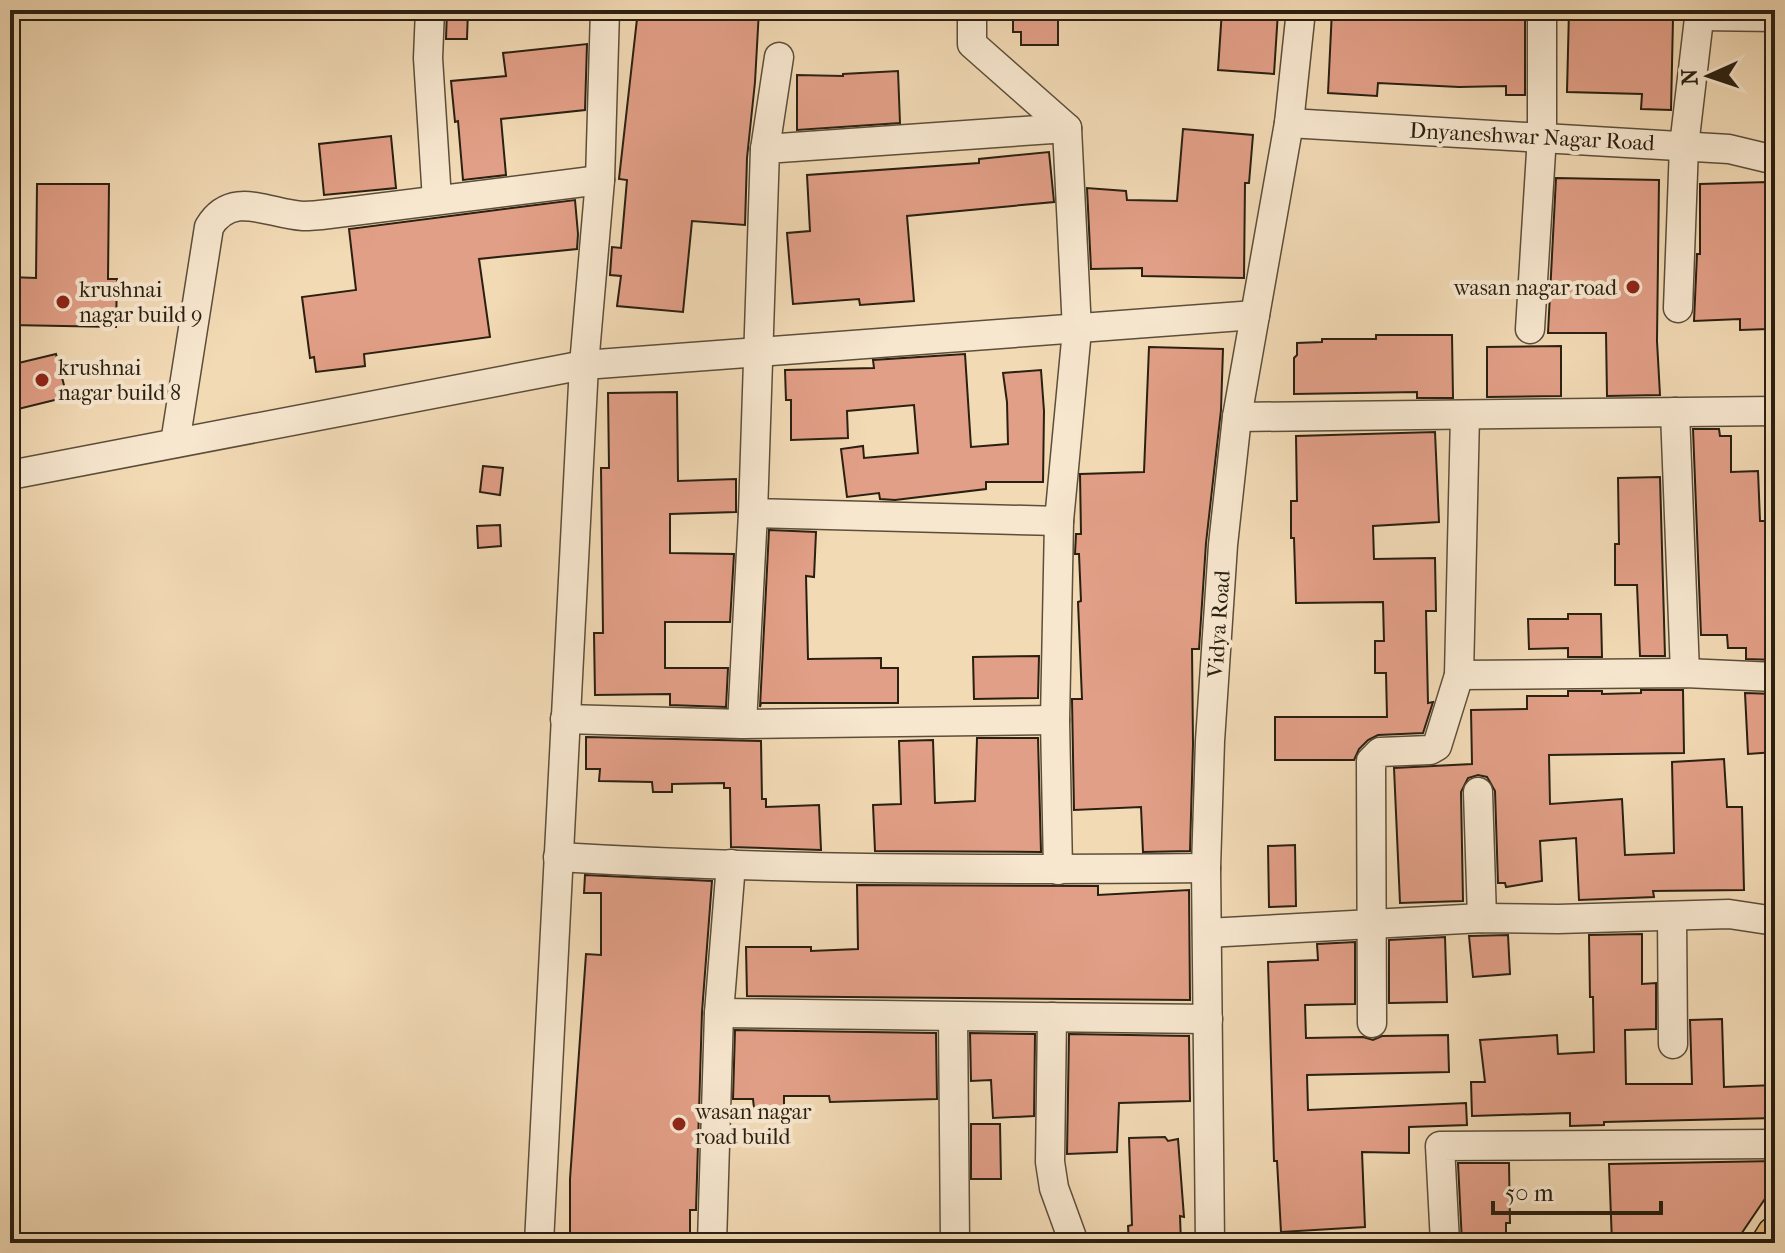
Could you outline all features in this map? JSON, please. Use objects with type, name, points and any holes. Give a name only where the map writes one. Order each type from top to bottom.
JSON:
[{"type":"main road","points":[[1770,1243],[1775,1235]]},
{"type":"street","points":[[430,10],[428,58],[437,200]]},
{"type":"street","points":[[539,1243],[584,365],[600,180],[605,10]]},
{"type":"street","points":[[972,10],[972,44],[1067,128],[1077,330],[1059,521],[1055,720],[1058,870]]},
{"type":"street","name":"Vidya Road","points":[[1210,1243],[1206,868],[1210,741],[1223,545],[1237,417],[1289,123],[1301,10]]},
{"type":"street","points":[[1530,329],[1542,136],[1542,10]]},
{"type":"street","points":[[1678,308],[1684,146],[1700,13],[1775,17]]},
{"type":"street","points":[[742,724],[753,513],[765,149],[779,57]]},
{"type":"street","name":"Dnyaneshwar Nagar Road","points":[[1289,123],[1729,149],[1775,160]]},
{"type":"street","points":[[765,149],[1067,128]]},
{"type":"street","points":[[175,443],[209,227],[218,213],[232,207],[247,206],[302,216],[316,215],[600,180]]},
{"type":"street","points":[[10,475],[584,365],[1255,315]]},
{"type":"street","points":[[1237,417],[1775,411]]},
{"type":"street","points":[[1675,412],[1685,673]]},
{"type":"street","points":[[1372,1023],[1371,761],[1380,752],[1430,750],[1437,746],[1459,675],[1465,415]]},
{"type":"street","points":[[753,513],[1059,521]]},
{"type":"street","points":[[1459,675],[1685,673],[1775,677]]},
{"type":"street","points":[[565,719],[742,724],[1055,720]]},
{"type":"street","points":[[1478,792],[1482,918]]},
{"type":"street","points":[[558,857],[731,864],[1058,870],[1206,868]]},
{"type":"street","points":[[712,1243],[719,1013],[731,864]]},
{"type":"street","points":[[1207,933],[1482,918],[1729,914],[1775,921]]},
{"type":"street","points":[[1672,916],[1673,1044]]},
{"type":"street","points":[[719,1013],[1208,1019]]},
{"type":"street","points":[[953,1017],[955,1243]]},
{"type":"street","points":[[1052,1017],[1050,1162],[1054,1188],[1074,1243]]},
{"type":"street","points":[[1445,1243],[1440,1146],[1775,1144]]},
{"type":"building","points":[[447,10],[468,10],[467,39],[446,39]]},
{"type":"building","points":[[638,10],[759,10],[745,225],[692,221],[683,312],[617,306],[621,276],[610,275],[612,247],[621,248],[627,180],[619,179]]},
{"type":"building","points":[[1013,10],[1058,10],[1058,45],[1021,45],[1021,32],[1013,32]]},
{"type":"building","points":[[1222,10],[1278,12],[1274,74],[1218,70]]},
{"type":"building","points":[[1332,10],[1401,10],[1462,13],[1462,18],[1525,18],[1525,95],[1506,95],[1506,86],[1378,83],[1377,96],[1328,93]]},
{"type":"building","points":[[1569,10],[1614,10],[1613,18],[1673,19],[1671,110],[1641,109],[1642,94],[1567,92]]},
{"type":"building","points":[[587,44],[585,110],[501,119],[506,175],[463,180],[451,81],[506,76],[503,53]]},
{"type":"building","points":[[898,71],[900,123],[797,130],[797,75],[843,76]]},
{"type":"building","points":[[1183,129],[1253,135],[1249,183],[1245,183],[1244,278],[1142,276],[1142,268],[1091,269],[1087,188],[1126,191],[1127,200],[1177,201]]},
{"type":"building","points":[[391,136],[396,188],[324,195],[319,144]]},
{"type":"building","points":[[1049,152],[1054,202],[907,216],[914,301],[860,305],[859,299],[793,304],[787,233],[810,231],[807,175],[979,163],[979,159]]},
{"type":"building","points":[[1556,178],[1659,180],[1657,341],[1660,395],[1607,396],[1606,333],[1548,333]]},
{"type":"building","points":[[1768,182],[1770,240],[1765,240],[1768,329],[1740,330],[1740,319],[1694,321],[1697,254],[1700,254],[1700,184]]},
{"type":"building","points":[[37,184],[109,184],[108,279],[117,279],[116,327],[10,325],[10,277],[36,278]]},
{"type":"building","points":[[575,200],[577,249],[479,259],[490,337],[364,354],[365,366],[316,372],[314,357],[310,358],[302,297],[356,290],[349,229]]},
{"type":"building","points":[[1376,335],[1452,335],[1453,398],[1417,398],[1417,392],[1294,394],[1297,343],[1322,342],[1322,339],[1376,339]]},
{"type":"building","name":"wasan nagar road","points":[[1561,346],[1561,396],[1487,397],[1487,347]]},
{"type":"building","points":[[1149,347],[1223,349],[1221,410],[1206,543],[1199,649],[1192,649],[1190,851],[1143,852],[1141,807],[1074,810],[1072,699],[1082,699],[1079,554],[1075,554],[1076,534],[1081,534],[1080,474],[1144,472]]},
{"type":"building","name":"krushnai nagar build 8","points":[[56,354],[67,397],[10,411],[10,365]]},
{"type":"building","points":[[965,354],[971,447],[1008,444],[1003,373],[1041,370],[1043,482],[986,482],[986,489],[895,500],[880,499],[879,493],[847,497],[841,449],[863,446],[864,458],[918,453],[914,405],[847,411],[848,438],[791,440],[791,400],[786,400],[785,370],[874,368],[873,360]]},
{"type":"building","points":[[677,392],[678,481],[736,479],[736,512],[670,514],[670,553],[734,554],[730,622],[665,622],[665,668],[728,668],[726,707],[670,705],[670,694],[595,695],[594,633],[603,633],[601,468],[609,468],[608,393]]},
{"type":"building","points":[[1693,429],[1719,429],[1720,436],[1731,436],[1731,472],[1758,471],[1760,521],[1775,521],[1775,660],[1746,659],[1746,648],[1728,648],[1727,635],[1701,635]]},
{"type":"building","points":[[1435,432],[1439,522],[1373,526],[1374,559],[1435,558],[1436,611],[1426,611],[1428,703],[1433,702],[1423,733],[1378,735],[1359,749],[1354,760],[1275,760],[1275,717],[1387,717],[1386,673],[1375,673],[1375,641],[1384,641],[1383,602],[1296,603],[1291,501],[1297,501],[1296,436]]},
{"type":"building","points":[[483,466],[503,468],[500,495],[480,492]]},
{"type":"building","points":[[1660,477],[1665,656],[1640,656],[1637,585],[1615,585],[1615,544],[1619,544],[1618,478]]},
{"type":"building","points":[[500,525],[501,546],[478,548],[477,526]]},
{"type":"building","points":[[769,530],[816,532],[814,577],[806,576],[808,659],[881,658],[881,668],[898,668],[898,703],[761,703],[760,707]]},
{"type":"building","points":[[1568,614],[1601,614],[1602,657],[1568,657],[1568,648],[1529,649],[1528,619],[1568,619]]},
{"type":"building","points":[[1039,656],[1038,698],[974,699],[973,657]]},
{"type":"building","points":[[1641,690],[1683,690],[1684,753],[1549,755],[1550,804],[1622,799],[1625,855],[1674,853],[1672,762],[1724,759],[1727,807],[1742,807],[1744,890],[1653,891],[1654,897],[1579,900],[1576,838],[1540,841],[1542,881],[1506,887],[1505,883],[1498,883],[1495,791],[1487,777],[1478,775],[1468,778],[1461,792],[1463,901],[1400,903],[1394,768],[1472,764],[1471,710],[1527,709],[1527,696],[1568,696],[1568,691],[1602,691],[1602,694],[1641,693]]},
{"type":"building","points":[[1745,693],[1775,694],[1775,752],[1748,754]]},
{"type":"building","points":[[586,737],[761,741],[762,799],[766,799],[766,807],[819,805],[821,850],[731,847],[730,788],[724,788],[724,783],[672,784],[672,792],[653,792],[652,782],[599,781],[600,769],[586,769]]},
{"type":"building","points":[[977,738],[1038,738],[1041,852],[875,851],[873,805],[901,804],[899,741],[933,740],[935,803],[975,801]]},
{"type":"building","points":[[1295,845],[1296,906],[1269,907],[1268,846]]},
{"type":"building","points":[[585,875],[712,881],[702,1012],[696,1210],[690,1210],[690,1243],[570,1243],[570,1179],[586,954],[601,955],[601,893],[584,893]]},
{"type":"building","points":[[857,885],[1098,886],[1098,895],[1189,890],[1190,1000],[747,996],[746,947],[811,947],[811,951],[858,949]]},
{"type":"building","points":[[1642,934],[1642,984],[1656,983],[1656,1029],[1625,1030],[1626,1084],[1692,1084],[1690,1020],[1722,1019],[1724,1087],[1775,1085],[1775,1118],[1604,1122],[1604,1125],[1570,1126],[1570,1113],[1472,1116],[1471,1082],[1485,1082],[1480,1040],[1557,1035],[1558,1054],[1594,1052],[1589,935]]},
{"type":"building","points":[[1508,935],[1510,974],[1473,977],[1469,936]]},
{"type":"building","points":[[1445,937],[1447,1002],[1389,1003],[1389,940]]},
{"type":"building","points":[[1355,942],[1355,1004],[1305,1005],[1306,1038],[1363,1037],[1373,1040],[1382,1036],[1448,1035],[1449,1072],[1307,1075],[1308,1110],[1466,1103],[1467,1125],[1409,1127],[1409,1153],[1362,1152],[1365,1227],[1281,1232],[1277,1161],[1274,1161],[1268,962],[1318,960],[1317,944]]},
{"type":"building","points":[[735,1030],[936,1033],[937,1099],[830,1102],[829,1096],[784,1096],[784,1108],[754,1108],[753,1099],[733,1099]]},
{"type":"building","points":[[970,1033],[1035,1034],[1034,1116],[993,1118],[991,1080],[971,1081]]},
{"type":"building","points":[[1069,1034],[1189,1036],[1190,1101],[1119,1103],[1117,1152],[1067,1154]]},
{"type":"building","points":[[971,1124],[1000,1124],[1001,1179],[971,1179]]},
{"type":"building","points":[[1165,1137],[1168,1141],[1178,1139],[1184,1217],[1180,1216],[1181,1243],[1129,1243],[1128,1226],[1132,1225],[1129,1138]]},
{"type":"building","points":[[1775,1161],[1775,1184],[1735,1243],[1612,1243],[1609,1164]]},
{"type":"building","points":[[1458,1163],[1509,1163],[1510,1223],[1506,1223],[1506,1243],[1462,1243]]},
{"type":"place","name":"wasan nagar road","points":[[1633,287]]},
{"type":"place","name":"krushnai nagar build 9","points":[[63,302]]},
{"type":"place","name":"krushnai nagar build 8","points":[[42,380]]},
{"type":"place","name":"wasan nagar road build","points":[[679,1124]]}]
